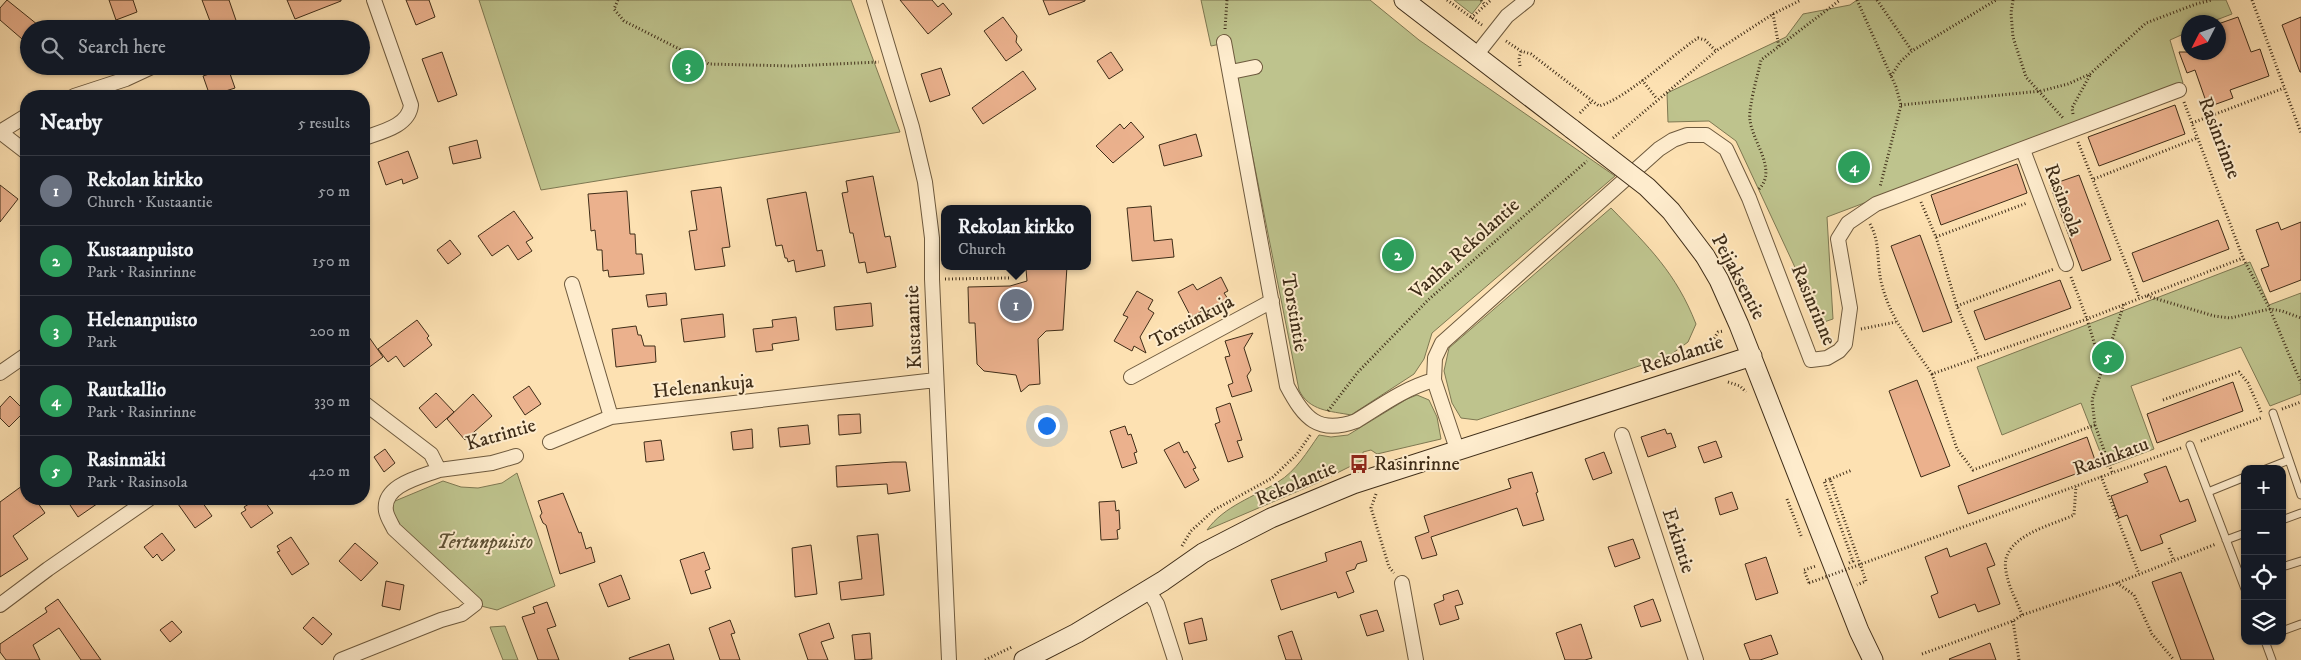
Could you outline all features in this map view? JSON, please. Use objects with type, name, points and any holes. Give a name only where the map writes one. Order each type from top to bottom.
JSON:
[{"type":"main road","name":"Peijaksentie","points":[[1404,0],[1478,54],[1576,121],[1647,186],[1671,211],[1705,256],[1719,280],[1752,356],[1859,630],[1873,660]]},
{"type":"main road","name":"Rekolantie","points":[[1024,660],[1076,633],[1148,590],[1203,553],[1271,518],[1353,484],[1458,452],[1752,356]]},
{"type":"main road","name":"Peijaksentie","points":[[1859,630],[1862,660]]},
{"type":"street","points":[[370,136],[394,126],[407,118],[411,105],[374,0]]},
{"type":"street","points":[[1478,54],[1507,16],[1527,0]]},
{"type":"street","name":"Kustaantie","points":[[875,1],[912,127],[924,182],[932,238],[936,380],[949,660]]},
{"type":"street","name":"Torstintie","points":[[1224,42],[1287,386],[1299,410],[1319,424]]},
{"type":"street","points":[[1231,72],[1255,67]]},
{"type":"street","points":[[92,90],[135,75]]},
{"type":"street","name":"Rasinrinne","points":[[1458,452],[1434,380],[1435,358],[1442,343],[1659,149],[1673,140],[1687,135],[1706,135],[1726,149],[1749,198],[1811,360],[1827,358],[1839,351],[1845,344],[1850,308],[1838,239],[1848,223],[1876,204],[2179,90]]},
{"type":"street","points":[[20,120],[0,132],[20,147]]},
{"type":"street","name":"Rasinsola","points":[[2023,150],[2066,264]]},
{"type":"street","points":[[572,284],[611,417]]},
{"type":"street","name":"Torstinkuja","points":[[1131,377],[1272,301]]},
{"type":"street","points":[[0,374],[20,359]]},
{"type":"street","name":"Helenankuja","points":[[611,417],[936,380]]},
{"type":"street","points":[[1319,424],[1338,426],[1356,421],[1415,385],[1434,380]]},
{"type":"street","points":[[370,408],[431,454],[439,470]]},
{"type":"street","name":"Katrintie","points":[[550,442],[611,417]]},
{"type":"street","name":"Erkintie","points":[[1622,435],[1696,660]]},
{"type":"street","name":"Katrintie","points":[[341,660],[441,620],[462,614],[475,604],[394,529],[386,513],[388,496],[397,487],[439,470],[492,463],[516,456]]},
{"type":"street","points":[[0,605],[140,505]]},
{"type":"street","points":[[1402,583],[1416,660]]},
{"type":"street","points":[[1148,590],[1157,604],[1175,660]]},
{"type":"lane","points":[[2273,413],[2301,495]]},
{"type":"lane","points":[[2190,445],[2241,575]]},
{"type":"lane","points":[[2276,465],[2289,460]]},
{"type":"lane","points":[[2208,492],[2241,479]]},
{"type":"lane","points":[[2286,519],[2301,513]]},
{"type":"lane","points":[[2226,540],[2241,534]]},
{"type":"lane","points":[[2286,566],[2301,561]]},
{"type":"lane","points":[[2286,630],[2301,624]]},
{"type":"lane","points":[[2266,645],[2272,660]]},
{"type":"path","points":[[618,0],[614,9],[624,21],[709,64],[793,66],[878,62],[892,59]]},
{"type":"path","points":[[1224,42],[1227,0]]},
{"type":"path","points":[[1481,0],[1485,5]]},
{"type":"path","points":[[1471,18],[1491,0]]},
{"type":"path","points":[[1607,143],[1716,51],[1773,14],[1801,0]]},
{"type":"path","points":[[1764,184],[1767,173],[1750,120],[1761,60],[1840,0]]},
{"type":"path","points":[[1856,0],[1891,77],[1901,105],[1886,156],[1876,204]]},
{"type":"path","points":[[1877,0],[1912,51]]},
{"type":"path","points":[[1891,77],[1900,62],[1912,51],[1996,0]]},
{"type":"path","points":[[2013,0],[2011,13],[2013,37],[2026,77],[2041,91],[2073,131],[2094,179],[2139,297]]},
{"type":"path","points":[[1901,105],[2041,91],[2068,84],[2090,74],[2146,23],[2212,0]]},
{"type":"path","points":[[2252,0],[2301,133]]},
{"type":"path","points":[[1773,14],[1779,47]]},
{"type":"path","points":[[1521,51],[1531,54],[1599,106],[1607,104],[1642,80],[1698,38],[1705,40],[1716,51]]},
{"type":"path","points":[[2073,131],[2072,108],[2090,74]]},
{"type":"path","points":[[1642,80],[1657,99]]},
{"type":"path","points":[[2192,123],[2284,88]]},
{"type":"path","name":"Rasinrinne","points":[[2179,90],[2243,258],[2270,309],[2301,383]]},
{"type":"path","points":[[1576,121],[1592,101]]},
{"type":"path","points":[[2094,179],[2197,138]]},
{"type":"path","name":"Vanha Rekolantie","points":[[1179,551],[1191,531],[1214,510],[1272,478],[1297,454],[1358,372],[1428,300],[1594,154]]},
{"type":"path","points":[[1915,190],[1936,237],[1957,306],[1979,358]]},
{"type":"path","points":[[1936,237],[2041,198]]},
{"type":"path","points":[[1864,213],[1877,237],[1882,285],[1896,322],[1932,374],[1957,449],[1973,470],[2095,425]]},
{"type":"path","points":[[1932,374],[2087,319],[2139,297],[2243,258]]},
{"type":"path","points":[[1957,306],[2066,264],[2087,319],[2102,369]]},
{"type":"path","points":[[932,279],[1009,278]]},
{"type":"path","points":[[2146,295],[2214,316],[2230,318],[2270,309],[2301,318]]},
{"type":"path","points":[[2112,472],[2095,425],[2092,400],[2124,303]]},
{"type":"path","points":[[1846,332],[1896,322]]},
{"type":"path","points":[[2162,400],[2239,372],[2248,384],[2263,417]]},
{"type":"path","points":[[1720,379],[1740,386],[1753,398]]},
{"type":"path","name":"Rasinkatu","points":[[1814,558],[1818,565],[1804,570],[1809,583],[2190,445],[2301,402]]},
{"type":"path","points":[[1848,563],[1853,561],[1824,481],[1852,470]]},
{"type":"path","points":[[1382,475],[1371,508],[1389,567],[1402,583]]},
{"type":"path","points":[[2101,476],[2139,574]]},
{"type":"path","points":[[1830,479],[1866,581],[1856,585]]},
{"type":"path","points":[[2022,615],[2006,571],[2006,555],[2016,541],[2074,514],[2076,486]]},
{"type":"path","points":[[1785,493],[1790,511],[1803,540]]},
{"type":"path","points":[[1922,654],[2014,621],[2022,615],[2117,583],[2226,540]]},
{"type":"path","points":[[2169,548],[2174,561]]},
{"type":"path","points":[[2117,583],[2134,596],[2152,634],[2174,660]]},
{"type":"path","points":[[2014,621],[2019,660]]},
{"type":"green space","points":[[479,0],[851,0],[900,132],[541,190]]},
{"type":"green space","points":[[1201,0],[1370,0],[1419,40],[1615,176],[1432,333],[1424,359],[1414,374],[1351,415],[1321,409],[1308,402],[1299,390],[1230,42],[1211,46]]},
{"type":"green space","points":[[1454,0],[1483,0],[1472,14]]},
{"type":"green space","points":[[1857,0],[2226,0],[2232,14],[2226,16],[2181,15],[2181,35],[2170,40],[2183,83],[1827,217],[1833,319],[1821,323],[1736,141],[1709,121],[1668,122],[1667,93],[1786,37],[1803,14],[1850,5]]},
{"type":"green space","points":[[1611,208],[1649,248],[1680,290],[1696,324],[1688,342],[1669,356],[1477,420],[1461,418],[1452,403],[1444,371],[1449,348]]},
{"type":"green space","points":[[2250,262],[2269,305],[2301,293],[2301,394],[2270,406],[2241,347],[2131,386],[2154,449],[2106,467],[2081,403],[2002,435],[1977,367]]},
{"type":"green space","points":[[1417,395],[1429,400],[1437,417],[1441,439],[1377,454],[1371,450],[1363,452],[1363,460],[1317,483],[1207,530],[1222,514],[1284,478],[1301,461],[1319,435],[1331,437],[1348,435],[1407,399]]},
{"type":"green space","name":"Tertunpuisto","points":[[517,473],[555,586],[497,610],[481,606],[384,512],[395,501],[443,481],[461,487],[478,488],[502,483]]},
{"type":"green space","points":[[505,626],[518,660],[503,660],[490,627]]},
{"type":"building","points":[[7,0],[32,20],[20,20],[20,37],[0,20],[0,8]]},
{"type":"building","points":[[109,0],[133,0],[137,12],[116,20]]},
{"type":"building","points":[[202,0],[229,0],[236,20],[210,20]]},
{"type":"building","points":[[287,0],[341,0],[341,1],[295,19]]},
{"type":"building","points":[[406,0],[429,0],[435,17],[416,25]]},
{"type":"building","points":[[900,0],[932,0],[938,7],[943,3],[952,14],[928,34]]},
{"type":"building","points":[[1043,0],[1085,0],[1085,1],[1049,15]]},
{"type":"building","points":[[1003,17],[1017,36],[1016,42],[1022,50],[1006,61],[984,31]]},
{"type":"building","points":[[2238,17],[2251,52],[2260,49],[2269,76],[2230,90],[2233,98],[2208,107],[2195,70],[2187,73],[2182,60],[2226,60],[2226,21]]},
{"type":"building","points":[[2301,17],[2301,72],[2300,72],[2282,25]]},
{"type":"building","points":[[442,52],[457,95],[438,102],[422,59]]},
{"type":"building","points":[[1111,52],[1123,70],[1109,79],[1097,61]]},
{"type":"building","points":[[941,68],[950,95],[930,102],[921,74]]},
{"type":"building","points":[[1023,71],[1036,89],[983,124],[972,108]]},
{"type":"building","points":[[230,75],[235,88],[229,90],[208,90],[203,76]]},
{"type":"building","points":[[2175,105],[2185,134],[2099,166],[2088,137]]},
{"type":"building","points":[[1131,122],[1144,137],[1113,163],[1096,146],[1120,124],[1124,129]]},
{"type":"building","points":[[1196,134],[1202,156],[1164,166],[1159,145]]},
{"type":"building","points":[[477,140],[481,158],[453,164],[449,147]]},
{"type":"building","points":[[408,151],[418,178],[403,184],[402,179],[386,185],[378,162]]},
{"type":"building","points":[[2017,164],[2027,193],[1941,225],[1931,195]]},
{"type":"building","points":[[2079,175],[2111,260],[2082,271],[2050,185]]},
{"type":"building","points":[[873,176],[885,237],[890,236],[896,267],[867,273],[865,262],[859,263],[853,233],[850,233],[842,193],[848,192],[846,181]]},
{"type":"building","points":[[0,185],[18,199],[0,222]]},
{"type":"building","points":[[721,187],[730,247],[722,248],[725,266],[695,270],[689,231],[697,230],[691,191]]},
{"type":"building","points":[[627,191],[630,234],[635,234],[636,254],[642,254],[644,274],[609,277],[608,270],[603,271],[602,250],[597,250],[595,230],[591,231],[588,194]]},
{"type":"building","points":[[806,192],[817,251],[822,250],[825,266],[796,272],[794,260],[788,262],[782,245],[776,246],[767,199]]},
{"type":"building","points":[[1151,206],[1154,241],[1172,239],[1174,257],[1132,261],[1127,208]]},
{"type":"building","points":[[514,211],[533,238],[526,242],[532,251],[518,260],[508,245],[492,256],[478,236]]},
{"type":"building","points":[[2218,220],[2229,249],[2143,282],[2132,253]]},
{"type":"building","points":[[2278,222],[2281,230],[2301,222],[2301,280],[2270,292],[2261,269],[2269,266],[2256,230]]},
{"type":"building","points":[[1920,235],[1952,322],[1923,332],[1891,246]]},
{"type":"building","points":[[450,240],[461,254],[448,264],[437,250]]},
{"type":"building","points":[[1026,270],[1067,270],[1063,330],[1046,331],[1038,339],[1040,384],[1029,385],[1021,392],[1016,375],[984,371],[977,364],[975,323],[969,323],[968,287],[1010,286],[1027,281]]},
{"type":"building","points":[[1221,277],[1228,291],[1224,293],[1230,302],[1208,313],[1206,309],[1191,317],[1178,292],[1193,284],[1197,290]]},
{"type":"building","points":[[2060,280],[2071,308],[1985,340],[1974,311]]},
{"type":"building","points":[[1137,291],[1153,300],[1148,309],[1154,313],[1140,337],[1146,353],[1134,346],[1132,351],[1114,341],[1128,317],[1123,315]]},
{"type":"building","points":[[666,293],[667,305],[648,307],[646,295]]},
{"type":"building","points":[[871,303],[873,326],[836,330],[834,307]]},
{"type":"building","points":[[723,314],[725,337],[684,342],[681,319]]},
{"type":"building","points":[[796,317],[799,340],[772,344],[773,350],[756,352],[753,329],[773,327],[772,320]]},
{"type":"building","points":[[417,320],[429,336],[427,338],[432,345],[404,367],[396,356],[388,362],[378,349]]},
{"type":"building","points":[[636,326],[644,346],[655,346],[656,362],[616,367],[612,329]]},
{"type":"building","points":[[1253,333],[1244,348],[1251,370],[1247,376],[1252,391],[1232,397],[1228,385],[1233,383],[1225,357],[1230,356],[1225,341]]},
{"type":"building","points":[[370,339],[383,357],[370,367]]},
{"type":"building","points":[[1917,380],[1950,466],[1921,477],[1889,391]]},
{"type":"building","points":[[2233,382],[2243,411],[2157,443],[2147,414]]},
{"type":"building","points":[[529,386],[541,404],[525,415],[513,397]]},
{"type":"building","points":[[436,393],[454,412],[436,428],[419,408]]},
{"type":"building","points":[[473,394],[492,416],[465,440],[447,419]]},
{"type":"building","points":[[10,396],[20,406],[20,416],[9,427],[0,418],[0,407]]},
{"type":"building","points":[[1230,403],[1242,440],[1237,441],[1243,457],[1228,462],[1215,424],[1220,422],[1216,408]]},
{"type":"building","points":[[860,414],[861,433],[839,435],[838,415]]},
{"type":"building","points":[[808,425],[810,444],[780,447],[778,428]]},
{"type":"building","points":[[1125,426],[1128,435],[1131,434],[1137,452],[1134,453],[1137,463],[1122,468],[1110,431]]},
{"type":"building","points":[[752,429],[753,448],[733,450],[731,432]]},
{"type":"building","points":[[1665,429],[1667,434],[1671,433],[1676,447],[1648,457],[1641,437]]},
{"type":"building","points":[[2087,437],[2097,466],[1968,514],[1958,486]]},
{"type":"building","points":[[661,440],[664,460],[646,462],[644,442]]},
{"type":"building","points":[[1716,441],[1722,457],[1704,463],[1698,447]]},
{"type":"building","points":[[1179,442],[1184,453],[1187,451],[1196,468],[1193,469],[1199,480],[1185,488],[1164,450]]},
{"type":"building","points":[[385,449],[395,463],[384,472],[374,457]]},
{"type":"building","points":[[1604,452],[1612,473],[1593,480],[1585,459]]},
{"type":"building","points":[[906,462],[910,491],[888,494],[887,484],[837,487],[836,466]]},
{"type":"building","points":[[2166,466],[2180,502],[2188,499],[2196,521],[2160,535],[2163,543],[2141,551],[2127,515],[2119,518],[2111,496],[2148,482],[2144,474]]},
{"type":"building","points":[[1532,472],[1544,520],[1523,526],[1517,508],[1431,537],[1437,555],[1422,559],[1415,537],[1429,532],[1424,516],[1511,488],[1508,479]]},
{"type":"building","points":[[20,487],[20,505],[39,505],[45,513],[13,536],[28,559],[0,577],[0,502]]},
{"type":"building","points":[[1732,492],[1738,509],[1720,515],[1715,498]]},
{"type":"building","points":[[563,493],[579,533],[581,532],[586,549],[591,547],[595,562],[560,574],[546,525],[540,516],[542,513],[538,501]]},
{"type":"building","points":[[1115,501],[1116,511],[1119,510],[1120,529],[1117,530],[1118,539],[1101,540],[1099,502]]},
{"type":"building","points":[[70,505],[95,505],[78,517]]},
{"type":"building","points":[[179,505],[204,505],[212,516],[195,528]]},
{"type":"building","points":[[247,505],[267,505],[273,513],[251,528],[241,513],[246,510],[244,507]]},
{"type":"building","points":[[162,533],[175,550],[162,561],[157,554],[153,558],[144,547]]},
{"type":"building","points":[[878,534],[884,595],[841,600],[839,582],[862,579],[857,536]]},
{"type":"building","points":[[291,537],[309,564],[292,575],[277,552],[280,551],[277,546]]},
{"type":"building","points":[[1633,539],[1640,558],[1615,567],[1608,547]]},
{"type":"building","points":[[1361,541],[1367,561],[1357,564],[1355,569],[1346,572],[1354,592],[1338,598],[1336,592],[1281,610],[1271,580],[1327,561],[1325,553]]},
{"type":"building","points":[[355,543],[378,563],[361,581],[339,561]]},
{"type":"building","points":[[1986,543],[1995,565],[1987,568],[2000,604],[1978,612],[1975,604],[1939,618],[1931,596],[1938,593],[1925,557],[1947,548],[1950,557]]},
{"type":"building","points":[[811,545],[817,594],[795,597],[792,548]]},
{"type":"building","points":[[704,552],[710,569],[705,571],[711,588],[691,594],[680,560]]},
{"type":"building","points":[[1766,557],[1778,593],[1756,600],[1745,564]]},
{"type":"building","points":[[2181,572],[2214,660],[2181,660],[2152,582]]},
{"type":"building","points":[[621,575],[630,599],[608,607],[599,584]]},
{"type":"building","points":[[386,581],[404,585],[400,610],[382,606]]},
{"type":"building","points":[[1458,590],[1463,604],[1455,606],[1459,619],[1440,625],[1434,604],[1444,600],[1443,595]]},
{"type":"building","points":[[58,599],[101,660],[81,660],[59,628],[33,645],[40,660],[6,660],[0,652],[0,644],[47,612],[45,608]]},
{"type":"building","points":[[1653,599],[1661,621],[1641,627],[1634,606]]},
{"type":"building","points":[[547,602],[556,626],[547,629],[559,660],[538,660],[522,617],[535,613],[533,607]]},
{"type":"building","points":[[1377,610],[1384,631],[1367,636],[1360,615]]},
{"type":"building","points":[[313,617],[332,634],[322,645],[303,628]]},
{"type":"building","points":[[1202,618],[1207,640],[1189,644],[1184,623]]},
{"type":"building","points":[[730,620],[735,633],[731,634],[740,660],[720,660],[709,628]]},
{"type":"building","points":[[172,621],[182,632],[170,642],[160,630]]},
{"type":"building","points":[[829,623],[834,638],[821,642],[828,660],[808,660],[799,634]]},
{"type":"building","points":[[1581,624],[1592,658],[1565,660],[1556,633]]},
{"type":"building","points":[[1292,631],[1302,660],[1286,660],[1278,636]]},
{"type":"building","points":[[870,633],[872,659],[855,660],[852,635]]},
{"type":"building","points":[[1771,635],[1778,654],[1760,660],[1750,660],[1744,644]]},
{"type":"building","points":[[1990,643],[1996,660],[1949,659]]},
{"type":"building","points":[[669,644],[674,660],[630,660],[629,658]]},
{"type":"place","name":"Helenanpuisto","points":[[688,66]]},
{"type":"place","name":"Rautkallio","points":[[1854,167]]},
{"type":"place","name":"Kustaanpuisto","points":[[1398,255]]},
{"type":"place","name":"Rekolan kirkko","points":[[1016,305]]},
{"type":"place","name":"Rasinmäki","points":[[2108,357]]},
{"type":"place","name":"Rasinrinne","points":[[1359,464]]}]
